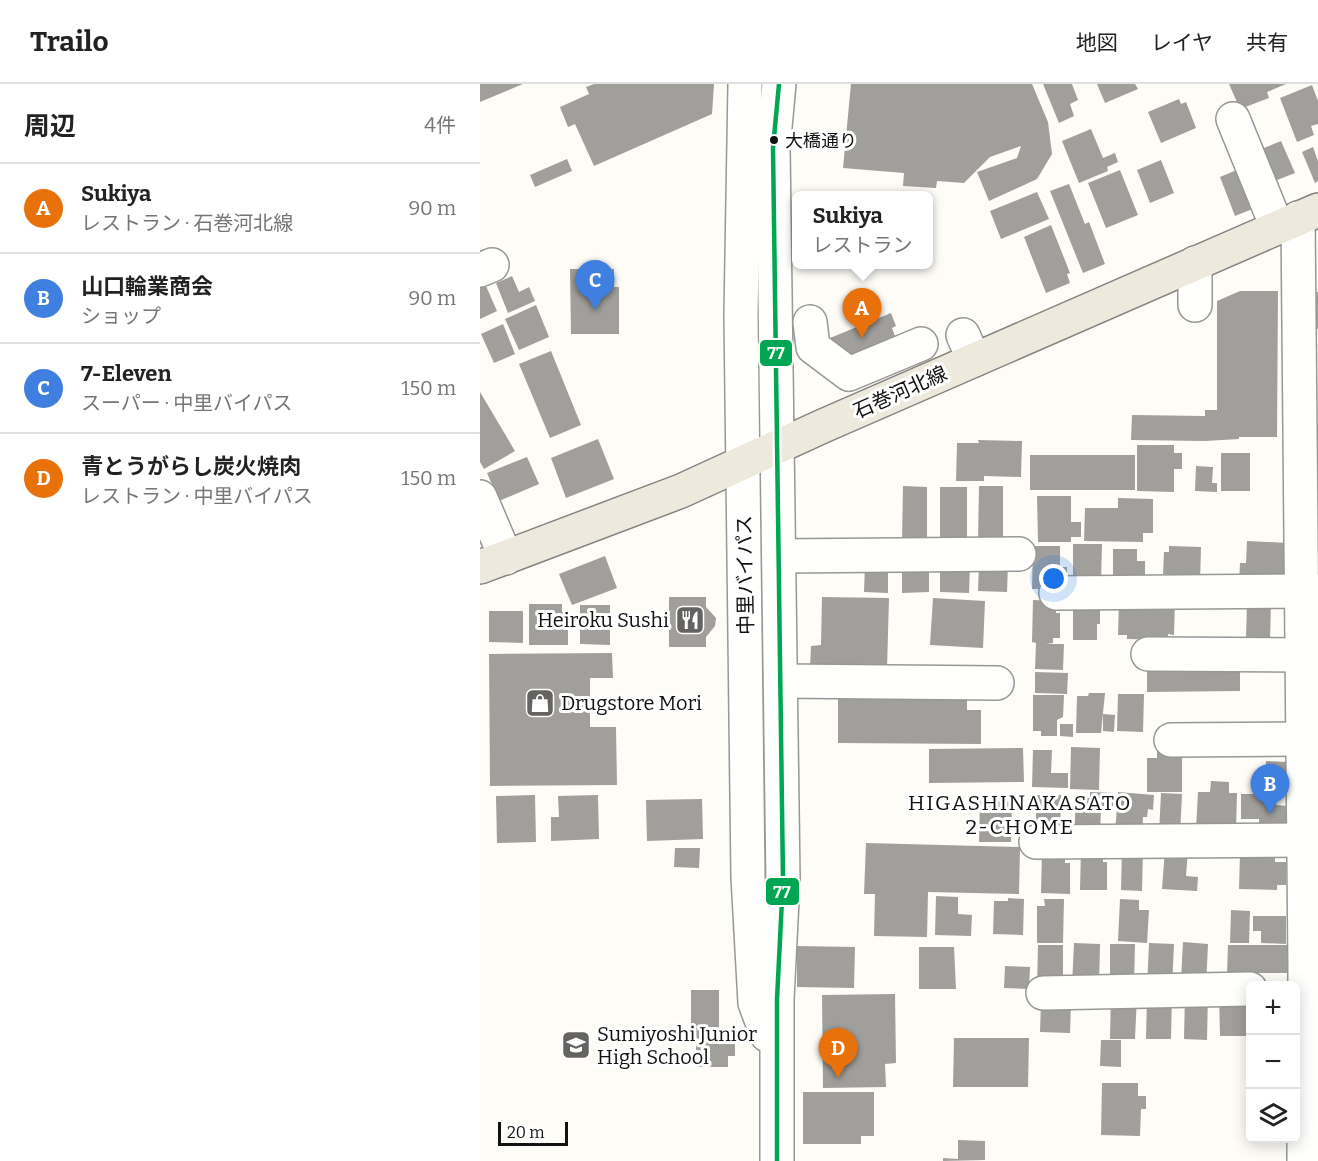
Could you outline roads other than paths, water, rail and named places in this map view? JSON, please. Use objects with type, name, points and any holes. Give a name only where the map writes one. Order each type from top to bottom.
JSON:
[{"type":"main road","name":"石巻河北線","points":[[493,562],[681,491],[778,448],[968,348],[1195,263],[1298,218]]},
{"type":"street","name":"中里バイパス","points":[[745,84],[741,464],[747,674],[748,877],[754,1003],[777,1062]]},
{"type":"street","name":"中里バイパス","points":[[777,1161],[777,999],[783,880],[773,148],[779,84]]},
{"type":"street","points":[[1233,119],[1298,218],[1309,390],[1309,591],[1302,655],[1304,840],[1300,988],[1309,1145]]},
{"type":"street","points":[[1195,263],[1195,305]]},
{"type":"street","points":[[810,322],[813,347],[849,374],[921,344]]},
{"type":"street","points":[[480,497],[493,562]]},
{"type":"street","points":[[779,556],[1019,554]]},
{"type":"street","points":[[1056,593],[1309,591]]},
{"type":"street","points":[[1148,654],[1302,655]]},
{"type":"street","points":[[781,681],[998,683]]},
{"type":"street","points":[[1171,740],[1303,739]]},
{"type":"street","points":[[1036,842],[1304,840]]},
{"type":"street","points":[[1043,993],[1246,989]]},
{"type":"place","name":"大橋通り","points":[[774,140]]},
{"type":"place","name":"7-Eleven","points":[[595,310]]},
{"type":"place","name":"Sukiya","points":[[862,338]]},
{"type":"place","name":"Heiroku Sushi","points":[[690,620]]},
{"type":"place","name":"Drugstore Mori","points":[[540,703]]},
{"type":"place","name":"山口輪業商会","points":[[1270,814]]},
{"type":"place","name":"Sumiyoshi Junior High School","points":[[576,1045]]},
{"type":"place","name":"青とうがらし炭火焼肉","points":[[838,1078]]},
{"type":"district","name":"HIGASHINAKASATO 2-CHOME","points":[[1020,815]]}]
